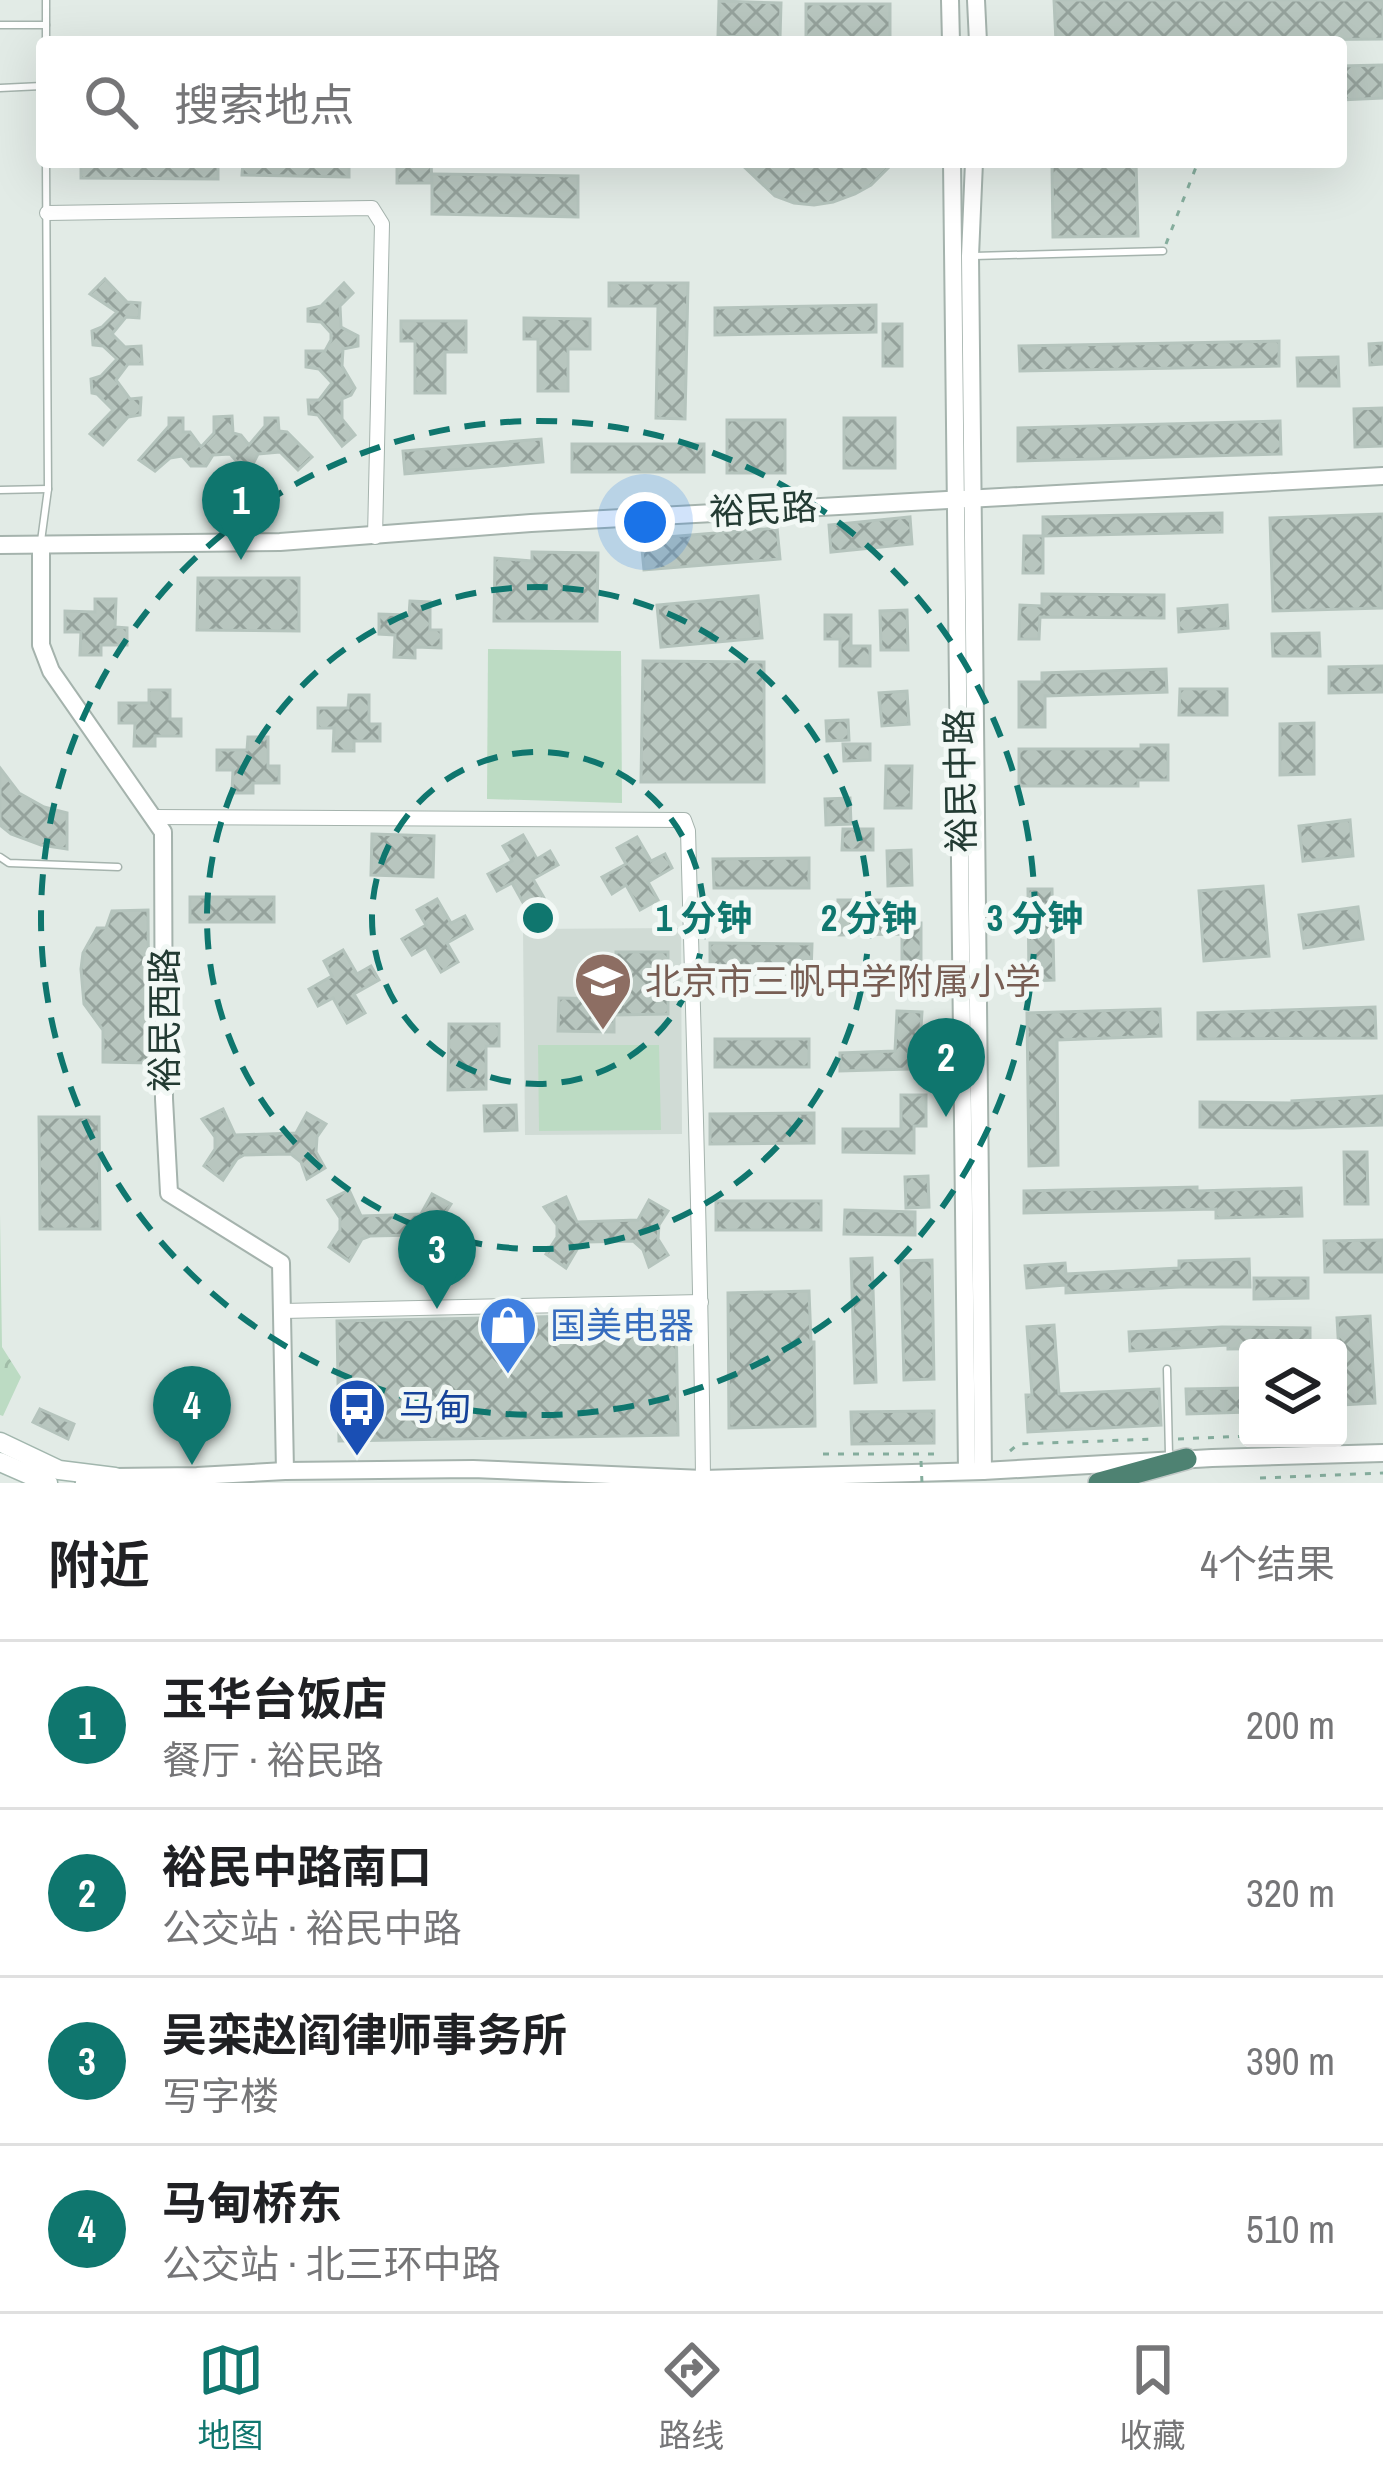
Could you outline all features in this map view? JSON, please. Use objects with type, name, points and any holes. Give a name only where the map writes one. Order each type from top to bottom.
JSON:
[{"type":"highway","points":[[1100,1483],[1178,1460]]},
{"type":"main road","points":[[0,1442],[59,1469],[115,1477]]},
{"type":"main road","points":[[0,1462],[48,1483]]},
{"type":"street","points":[[950,0],[951,36]]},
{"type":"street","points":[[976,0],[978,36]]},
{"type":"street","name":"裕民中路","points":[[952,168],[964,498],[975,1471]]},
{"type":"street","name":"裕民中路","points":[[964,498],[974,168]]},
{"type":"street","points":[[47,213],[372,208],[382,224],[375,537]]},
{"type":"street","name":"裕民路","points":[[0,545],[280,542],[531,523],[1383,476]]},
{"type":"street","name":"裕民西路","points":[[41,544],[41,645],[51,671],[163,832],[169,1193],[281,1263],[285,1471]]},
{"type":"street","points":[[153,818],[684,820],[703,1479]]},
{"type":"street","points":[[283,1311],[701,1302]]},
{"type":"street","points":[[84,1483],[115,1477],[473,1469],[703,1479],[1383,1453]]},
{"type":"lane","points":[[46,0],[46,36]]},
{"type":"lane","points":[[0,25],[46,25]]},
{"type":"lane","points":[[0,88],[36,86]]},
{"type":"lane","points":[[41,544],[48,489],[46,168]]},
{"type":"lane","points":[[970,256],[1163,251]]},
{"type":"lane","points":[[0,490],[48,489]]},
{"type":"lane","points":[[0,857],[9,863],[118,867]]},
{"type":"lane","points":[[1167,1369],[1169,1439],[1178,1460]]},
{"type":"path","points":[[1163,251],[1196,168]]},
{"type":"path","points":[[1010,1451],[1018,1444],[1239,1436]]},
{"type":"path","points":[[823,1454],[934,1454]]},
{"type":"path","points":[[921,1462],[922,1483]]},
{"type":"path","points":[[1260,1478],[1383,1473]]},
{"type":"shaded area","name":"北京市三帆中学附属小学","points":[[681,928],[682,1134],[525,1135],[523,929]]},
{"type":"green space","points":[[488,649],[621,651],[622,803],[487,799]]},
{"type":"green space","points":[[538,1045],[659,1045],[661,1130],[539,1131]]},
{"type":"green space","points":[[0,1214],[2,1347],[21,1377],[3,1416],[0,1415]]},
{"type":"building","points":[[1054,0],[1383,0],[1383,39],[1056,36]]},
{"type":"building","points":[[719,1],[781,3],[780,36],[718,36]]},
{"type":"building","points":[[806,4],[890,4],[890,36],[806,36]]},
{"type":"building","points":[[1383,65],[1383,98],[1347,100],[1347,66]]},
{"type":"building","points":[[81,168],[218,168],[218,179],[81,178]]},
{"type":"building","points":[[243,168],[349,168],[349,177],[242,175]]},
{"type":"building","points":[[397,168],[431,168],[432,183],[397,183]]},
{"type":"building","points":[[745,168],[888,168],[871,185],[833,202],[794,203],[775,196]]},
{"type":"building","points":[[1052,168],[1136,168],[1138,236],[1053,237]]},
{"type":"building","points":[[432,174],[578,176],[578,217],[432,214]]},
{"type":"building","points":[[105,279],[127,302],[140,303],[139,318],[126,317],[112,334],[125,347],[141,346],[142,364],[128,364],[116,380],[130,399],[141,398],[140,415],[128,417],[103,445],[90,434],[113,410],[92,393],[91,379],[101,376],[117,359],[103,346],[93,345],[92,331],[117,312],[90,294]]},
{"type":"building","points":[[344,283],[353,293],[340,306],[341,327],[358,336],[358,346],[343,349],[342,366],[355,388],[342,399],[342,419],[355,435],[342,446],[318,415],[309,414],[308,400],[319,400],[332,383],[319,369],[306,367],[306,351],[325,351],[331,340],[321,322],[308,321],[308,309],[321,306]]},
{"type":"building","points":[[609,283],[688,283],[685,419],[656,418],[658,306],[609,306]]},
{"type":"building","points":[[876,305],[876,332],[715,335],[715,308]]},
{"type":"building","points":[[524,318],[590,319],[590,349],[568,349],[568,391],[538,391],[538,339],[524,339]]},
{"type":"building","points":[[401,321],[466,321],[466,352],[445,352],[445,393],[415,393],[415,341],[401,341]]},
{"type":"building","points":[[883,324],[902,324],[902,366],[883,366]]},
{"type":"building","points":[[1279,341],[1279,366],[1020,371],[1019,346]]},
{"type":"building","points":[[1383,343],[1383,364],[1370,365],[1369,344]]},
{"type":"building","points":[[1338,357],[1339,386],[1298,386],[1297,358]]},
{"type":"building","points":[[1383,408],[1383,446],[1355,447],[1354,409]]},
{"type":"building","points":[[232,416],[233,433],[249,445],[265,426],[265,418],[278,418],[279,431],[287,432],[312,457],[298,470],[280,452],[258,454],[252,466],[242,467],[230,454],[213,455],[206,466],[191,466],[182,456],[170,458],[155,471],[139,460],[169,426],[169,418],[183,418],[183,432],[190,432],[201,447],[214,433],[214,417]]},
{"type":"building","points":[[844,418],[895,418],[895,468],[844,468]]},
{"type":"building","points":[[727,420],[785,420],[785,473],[727,473]]},
{"type":"building","points":[[1280,421],[1281,454],[1018,461],[1018,428]]},
{"type":"building","points":[[541,439],[543,462],[405,474],[403,451]]},
{"type":"building","points":[[572,444],[704,444],[704,472],[572,472]]},
{"type":"building","points":[[1222,513],[1222,532],[1043,536],[1043,517]]},
{"type":"building","points":[[1383,514],[1383,608],[1273,611],[1270,518]]},
{"type":"building","points":[[910,517],[912,544],[831,552],[829,525]]},
{"type":"building","points":[[777,528],[780,559],[644,570],[641,539]]},
{"type":"building","points":[[1024,536],[1043,536],[1043,573],[1023,573]]},
{"type":"building","points":[[532,552],[598,553],[597,621],[494,621],[495,558],[532,561]]},
{"type":"building","points":[[198,578],[299,578],[299,631],[197,630]]},
{"type":"building","points":[[1042,594],[1164,595],[1164,618],[1040,617],[1039,639],[1019,639],[1020,605],[1042,606]]},
{"type":"building","points":[[758,596],[762,638],[661,647],[657,605]]},
{"type":"building","points":[[95,599],[116,599],[115,627],[127,628],[127,645],[101,645],[101,655],[80,655],[81,632],[65,632],[65,611],[95,612]]},
{"type":"building","points":[[410,601],[430,602],[430,630],[441,630],[441,648],[415,647],[415,658],[394,657],[395,635],[379,634],[379,614],[409,615]]},
{"type":"building","points":[[1227,605],[1228,628],[1179,632],[1178,609]]},
{"type":"building","points":[[907,610],[908,650],[881,650],[880,611]]},
{"type":"building","points":[[825,615],[851,615],[851,646],[870,646],[870,666],[840,666],[840,639],[825,639]]},
{"type":"building","points":[[1319,633],[1320,656],[1273,656],[1272,634]]},
{"type":"building","points":[[643,661],[764,662],[764,782],[641,782]]},
{"type":"building","points":[[1383,666],[1383,692],[1329,693],[1329,667]]},
{"type":"building","points":[[1166,669],[1167,692],[1045,696],[1045,727],[1019,727],[1019,682],[1042,682],[1042,673]]},
{"type":"building","points":[[1180,689],[1227,689],[1227,715],[1179,715]]},
{"type":"building","points":[[149,690],[170,690],[170,719],[181,719],[181,736],[155,736],[155,746],[134,746],[135,723],[119,723],[119,703],[149,703]]},
{"type":"building","points":[[907,691],[909,724],[882,726],[879,693]]},
{"type":"building","points":[[349,695],[369,695],[369,724],[380,724],[380,741],[354,741],[354,751],[333,751],[334,728],[318,728],[318,708],[348,708]]},
{"type":"building","points":[[848,720],[849,740],[827,741],[826,721]]},
{"type":"building","points":[[1314,723],[1314,774],[1280,775],[1280,724]]},
{"type":"building","points":[[248,737],[268,737],[268,766],[279,766],[279,783],[253,783],[253,793],[232,793],[233,770],[217,770],[217,750],[247,750]]},
{"type":"building","points":[[843,744],[870,744],[870,760],[844,761]]},
{"type":"building","points":[[1141,745],[1168,745],[1168,780],[1138,780],[1138,786],[1019,786],[1019,749],[1141,749]]},
{"type":"building","points":[[886,766],[912,766],[911,808],[885,808]]},
{"type":"building","points":[[0,768],[19,793],[67,813],[67,849],[41,845],[0,825]]},
{"type":"building","points":[[850,798],[851,824],[826,825],[825,799]]},
{"type":"building","points":[[1350,820],[1353,856],[1303,861],[1299,826]]},
{"type":"building","points":[[843,829],[873,829],[873,850],[842,850]]},
{"type":"building","points":[[372,834],[434,836],[433,877],[371,875]]},
{"type":"building","points":[[523,835],[537,859],[550,851],[558,865],[533,879],[544,898],[526,908],[512,883],[497,891],[488,874],[512,861],[503,846]]},
{"type":"building","points":[[637,837],[651,861],[665,854],[672,868],[648,882],[658,900],[640,910],[626,885],[612,894],[602,877],[626,864],[617,848]]},
{"type":"building","points":[[911,850],[912,885],[888,886],[887,851]]},
{"type":"building","points":[[809,858],[809,888],[714,888],[713,859]]},
{"type":"building","points":[[1263,886],[1269,956],[1204,961],[1199,891]]},
{"type":"building","points":[[1028,889],[1052,889],[1054,980],[1029,981]]},
{"type":"building","points":[[190,897],[274,897],[274,922],[190,922]]},
{"type":"building","points":[[437,899],[451,923],[465,916],[472,929],[447,943],[458,962],[441,972],[426,947],[412,955],[402,939],[426,925],[417,910]]},
{"type":"building","points":[[838,900],[887,900],[888,923],[921,923],[921,964],[902,964],[902,934],[839,935]]},
{"type":"building","points":[[1358,907],[1363,939],[1304,948],[1299,915]]},
{"type":"building","points":[[148,910],[149,1063],[103,1062],[103,1030],[84,1004],[83,953],[97,928],[106,928],[112,911]]},
{"type":"building","points":[[710,943],[812,944],[811,974],[710,974]]},
{"type":"building","points":[[343,950],[357,974],[371,966],[379,980],[354,994],[365,1013],[347,1023],[333,998],[318,1006],[309,989],[332,976],[324,961]]},
{"type":"building","points":[[616,952],[668,952],[668,1014],[614,1015],[614,1032],[558,1031],[559,998],[616,999]]},
{"type":"building","points":[[906,967],[907,985],[842,987],[841,969]]},
{"type":"building","points":[[1375,1007],[1376,1038],[1198,1039],[1198,1013]]},
{"type":"building","points":[[1160,1009],[1161,1036],[1057,1040],[1058,1165],[1029,1166],[1027,1013]]},
{"type":"building","points":[[897,1011],[922,1012],[920,1043],[908,1042],[909,1069],[840,1071],[840,1053],[895,1051]]},
{"type":"building","points":[[449,1024],[499,1024],[499,1046],[486,1046],[486,1089],[448,1090]]},
{"type":"building","points":[[715,1039],[809,1039],[809,1067],[715,1067]]},
{"type":"building","points":[[901,1095],[926,1095],[926,1126],[914,1126],[914,1153],[843,1152],[843,1129],[901,1129]]},
{"type":"building","points":[[1383,1096],[1383,1125],[1200,1127],[1200,1102],[1292,1103]]},
{"type":"building","points":[[516,1105],[517,1130],[485,1131],[484,1106]]},
{"type":"building","points":[[223,1109],[235,1135],[296,1133],[307,1113],[326,1124],[317,1137],[316,1152],[325,1168],[307,1179],[301,1162],[291,1154],[244,1155],[223,1180],[204,1166],[215,1149],[215,1137],[202,1119]]},
{"type":"building","points":[[814,1113],[814,1143],[710,1144],[710,1114]]},
{"type":"building","points":[[39,1117],[99,1117],[100,1229],[40,1229]]},
{"type":"building","points":[[1344,1152],[1367,1152],[1368,1204],[1345,1204]]},
{"type":"building","points":[[928,1176],[929,1207],[906,1208],[905,1177]]},
{"type":"building","points":[[1197,1187],[1197,1191],[1301,1188],[1302,1216],[1216,1218],[1216,1209],[1024,1213],[1024,1191]]},
{"type":"building","points":[[349,1190],[361,1216],[421,1214],[432,1194],[451,1204],[442,1218],[442,1233],[451,1248],[432,1260],[426,1243],[417,1235],[370,1236],[362,1239],[349,1261],[329,1247],[340,1230],[340,1218],[328,1200]]},
{"type":"building","points":[[566,1197],[577,1222],[638,1220],[649,1200],[668,1211],[659,1225],[658,1239],[668,1255],[649,1267],[643,1250],[633,1241],[586,1242],[566,1268],[546,1254],[557,1237],[557,1225],[544,1207]]},
{"type":"building","points":[[716,1201],[821,1201],[821,1230],[716,1230]]},
{"type":"building","points":[[845,1210],[915,1212],[915,1235],[844,1234]]},
{"type":"building","points":[[1383,1240],[1383,1272],[1325,1272],[1324,1241]]},
{"type":"building","points":[[872,1258],[876,1382],[855,1383],[851,1259]]},
{"type":"building","points":[[1249,1259],[1250,1287],[1066,1293],[1066,1285],[1027,1288],[1025,1266],[1065,1263],[1066,1274],[1179,1268],[1179,1261]]},
{"type":"building","points":[[932,1260],[934,1379],[904,1380],[901,1261]]},
{"type":"building","points":[[1254,1278],[1308,1278],[1308,1298],[1254,1299]]},
{"type":"building","points":[[809,1291],[815,1426],[729,1428],[728,1293]]},
{"type":"building","name":"国美电器","points":[[676,1314],[678,1435],[339,1441],[337,1321]]},
{"type":"building","points":[[1370,1316],[1375,1403],[1347,1405],[1347,1339],[1338,1339],[1337,1318]]},
{"type":"building","points":[[1054,1325],[1059,1394],[1159,1389],[1161,1425],[1028,1432],[1026,1395],[1032,1395],[1027,1327]]},
{"type":"building","points":[[1310,1328],[1310,1339],[1239,1339],[1239,1349],[1228,1349],[1228,1345],[1130,1351],[1129,1332]]},
{"type":"building","points":[[1239,1388],[1239,1412],[1187,1414],[1186,1389]]},
{"type":"building","points":[[40,1409],[74,1424],[68,1439],[33,1422]]},
{"type":"building","points":[[934,1411],[934,1443],[852,1444],[851,1412]]},
{"type":"place","name":"玉华台饭店","points":[[241,560]]},
{"type":"place","name":"北京市三帆中学附属小学","points":[[603,1032]]},
{"type":"place","name":"裕民中路南口","points":[[946,1117]]},
{"type":"place","name":"吴栾赵阎律师事务所","points":[[437,1309]]},
{"type":"place","name":"国美电器","points":[[508,1376]]},
{"type":"place","name":"马甸","points":[[357,1458]]},
{"type":"place","name":"马甸桥东","points":[[192,1465]]}]
